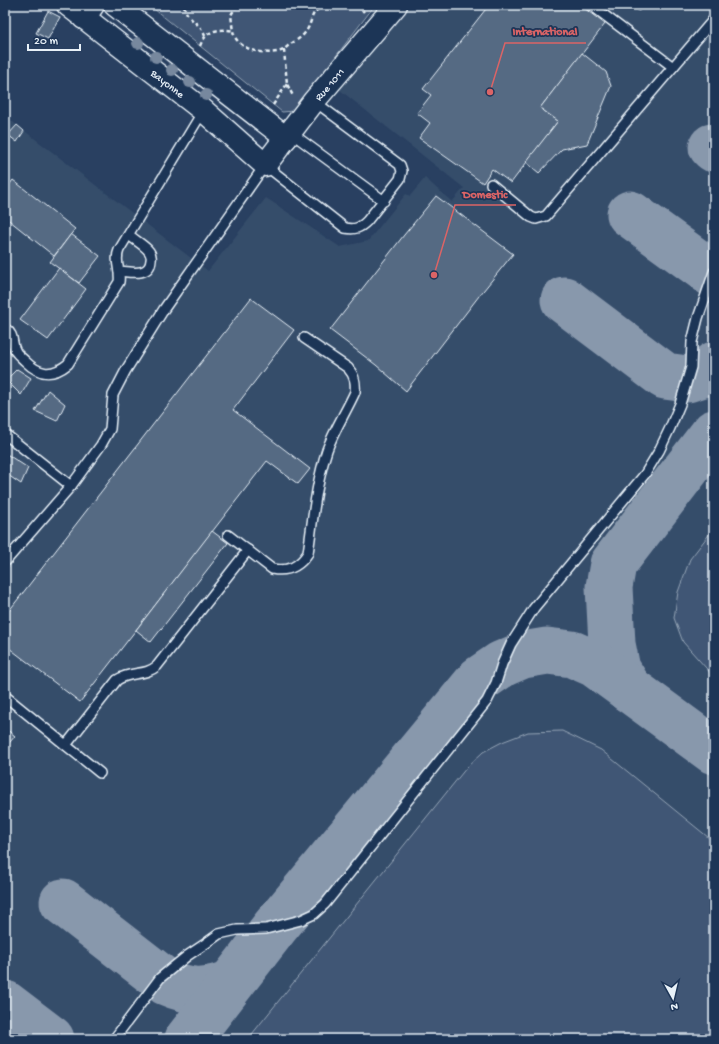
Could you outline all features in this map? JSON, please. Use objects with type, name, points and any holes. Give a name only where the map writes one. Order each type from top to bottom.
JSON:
[{"type":"main road","points":[[115,5],[262,120],[288,135]]},
{"type":"main road","name":"Rue 1011","points":[[265,165],[312,104],[396,5]]},
{"type":"main road","name":"Bayonne","points":[[82,9],[204,110],[265,165]]},
{"type":"main road","points":[[204,110],[219,86]]},
{"type":"lane","points":[[590,5],[673,67]]},
{"type":"lane","points":[[491,184],[531,217],[536,219],[546,216],[714,19]]},
{"type":"lane","points":[[5,562],[71,486],[101,445],[110,428],[114,395],[126,370],[164,310],[265,165],[345,228],[352,230],[361,227],[400,179],[402,171],[400,165],[312,104]]},
{"type":"lane","points":[[5,328],[12,334],[14,348],[17,353],[31,367],[38,371],[54,373],[68,364],[117,284],[119,279],[119,271],[116,261],[117,256],[204,110]]},
{"type":"lane","points":[[288,135],[384,200]]},
{"type":"lane","points":[[119,271],[139,273],[144,271],[151,264],[152,259],[148,249],[129,236]]},
{"type":"lane","points":[[114,1039],[160,978],[214,937],[237,930],[266,929],[300,920],[314,914],[325,904],[482,706],[496,683],[502,664],[511,644],[534,608],[645,474],[659,452],[680,404],[691,368],[692,342],[698,318],[714,272]]},
{"type":"lane","points":[[228,534],[272,569],[289,570],[297,566],[308,552],[320,479],[327,450],[355,392],[356,385],[355,378],[348,368],[304,338]]},
{"type":"lane","points":[[5,434],[71,486]]},
{"type":"lane","points":[[66,745],[117,680],[131,673],[147,672],[157,666],[248,550]]},
{"type":"lane","points":[[5,696],[100,773]]},
{"type":"path","points":[[184,5],[185,12],[201,27],[205,36]]},
{"type":"path","points":[[237,5],[231,15],[235,36],[239,42],[251,50],[265,52],[284,50]]},
{"type":"path","points":[[312,104],[294,96],[287,84],[284,50],[288,44],[301,37],[316,11],[330,5]]},
{"type":"path","points":[[193,66],[205,36],[211,32],[220,30],[234,31]]},
{"type":"path","points":[[262,120],[287,84]]},
{"type":"shaded area","points":[[149,5],[375,5],[294,111],[282,112]]},
{"type":"shaded area","points":[[411,5],[714,5],[714,1039],[5,1039],[5,116],[208,271],[266,198],[340,247],[368,241],[406,194],[410,196],[425,178],[452,202],[464,188],[340,90]]},
{"type":"shaded area","points":[[714,528],[714,677],[683,642],[674,618],[678,592],[690,559]]},
{"type":"shaded area","points":[[562,731],[601,750],[714,842],[714,1039],[248,1039],[467,767],[483,752],[502,742],[528,732]]},
{"type":"building","points":[[489,5],[580,5],[605,24],[540,108],[558,121],[511,183],[492,169],[483,183],[419,138],[430,123],[417,113],[431,95],[423,89]]},
{"type":"building","points":[[631,5],[644,5],[639,11]]},
{"type":"building","points":[[48,11],[60,17],[48,39],[36,33]]},
{"type":"building","points":[[582,53],[606,72],[611,86],[587,144],[562,149],[539,173],[526,162],[558,121],[540,108]]},
{"type":"building","points":[[17,125],[24,131],[17,142],[8,135]]},
{"type":"building","points":[[13,180],[75,229],[54,256],[5,217],[5,190]]},
{"type":"building","points":[[436,196],[513,254],[406,391],[376,365],[330,330]]},
{"type":"building","points":[[71,234],[100,256],[79,283],[50,262]]},
{"type":"building","points":[[59,268],[86,289],[48,340],[20,320]]},
{"type":"building","points":[[251,298],[294,330],[233,410],[310,469],[298,484],[267,461],[80,702],[5,645],[5,616]]},
{"type":"building","points":[[17,369],[31,378],[21,395],[6,380]]},
{"type":"building","points":[[48,390],[65,404],[57,421],[35,411]]},
{"type":"building","points":[[5,453],[28,468],[21,484],[5,473]]},
{"type":"building","points":[[212,531],[228,543],[151,642],[136,630]]},
{"type":"building","points":[[5,728],[15,736],[5,748]]},
{"type":"taxiway","points":[[630,214],[714,275]]},
{"type":"taxiway","points":[[564,300],[665,376],[687,379],[709,372],[714,365]]},
{"type":"taxiway","points":[[629,689],[617,669],[612,644],[609,587],[613,564],[714,433]]},
{"type":"taxiway","points":[[188,1039],[275,927],[480,679],[502,664],[523,655],[547,651],[572,654],[595,664],[714,751]]},
{"type":"taxiway","points":[[63,902],[166,982],[191,990],[213,989],[230,984]]},
{"type":"taxiway","points":[[5,1004],[51,1039]]},
{"type":"place","name":"International","points":[[490,92]]},
{"type":"place","name":"Domestic","points":[[434,275]]}]
